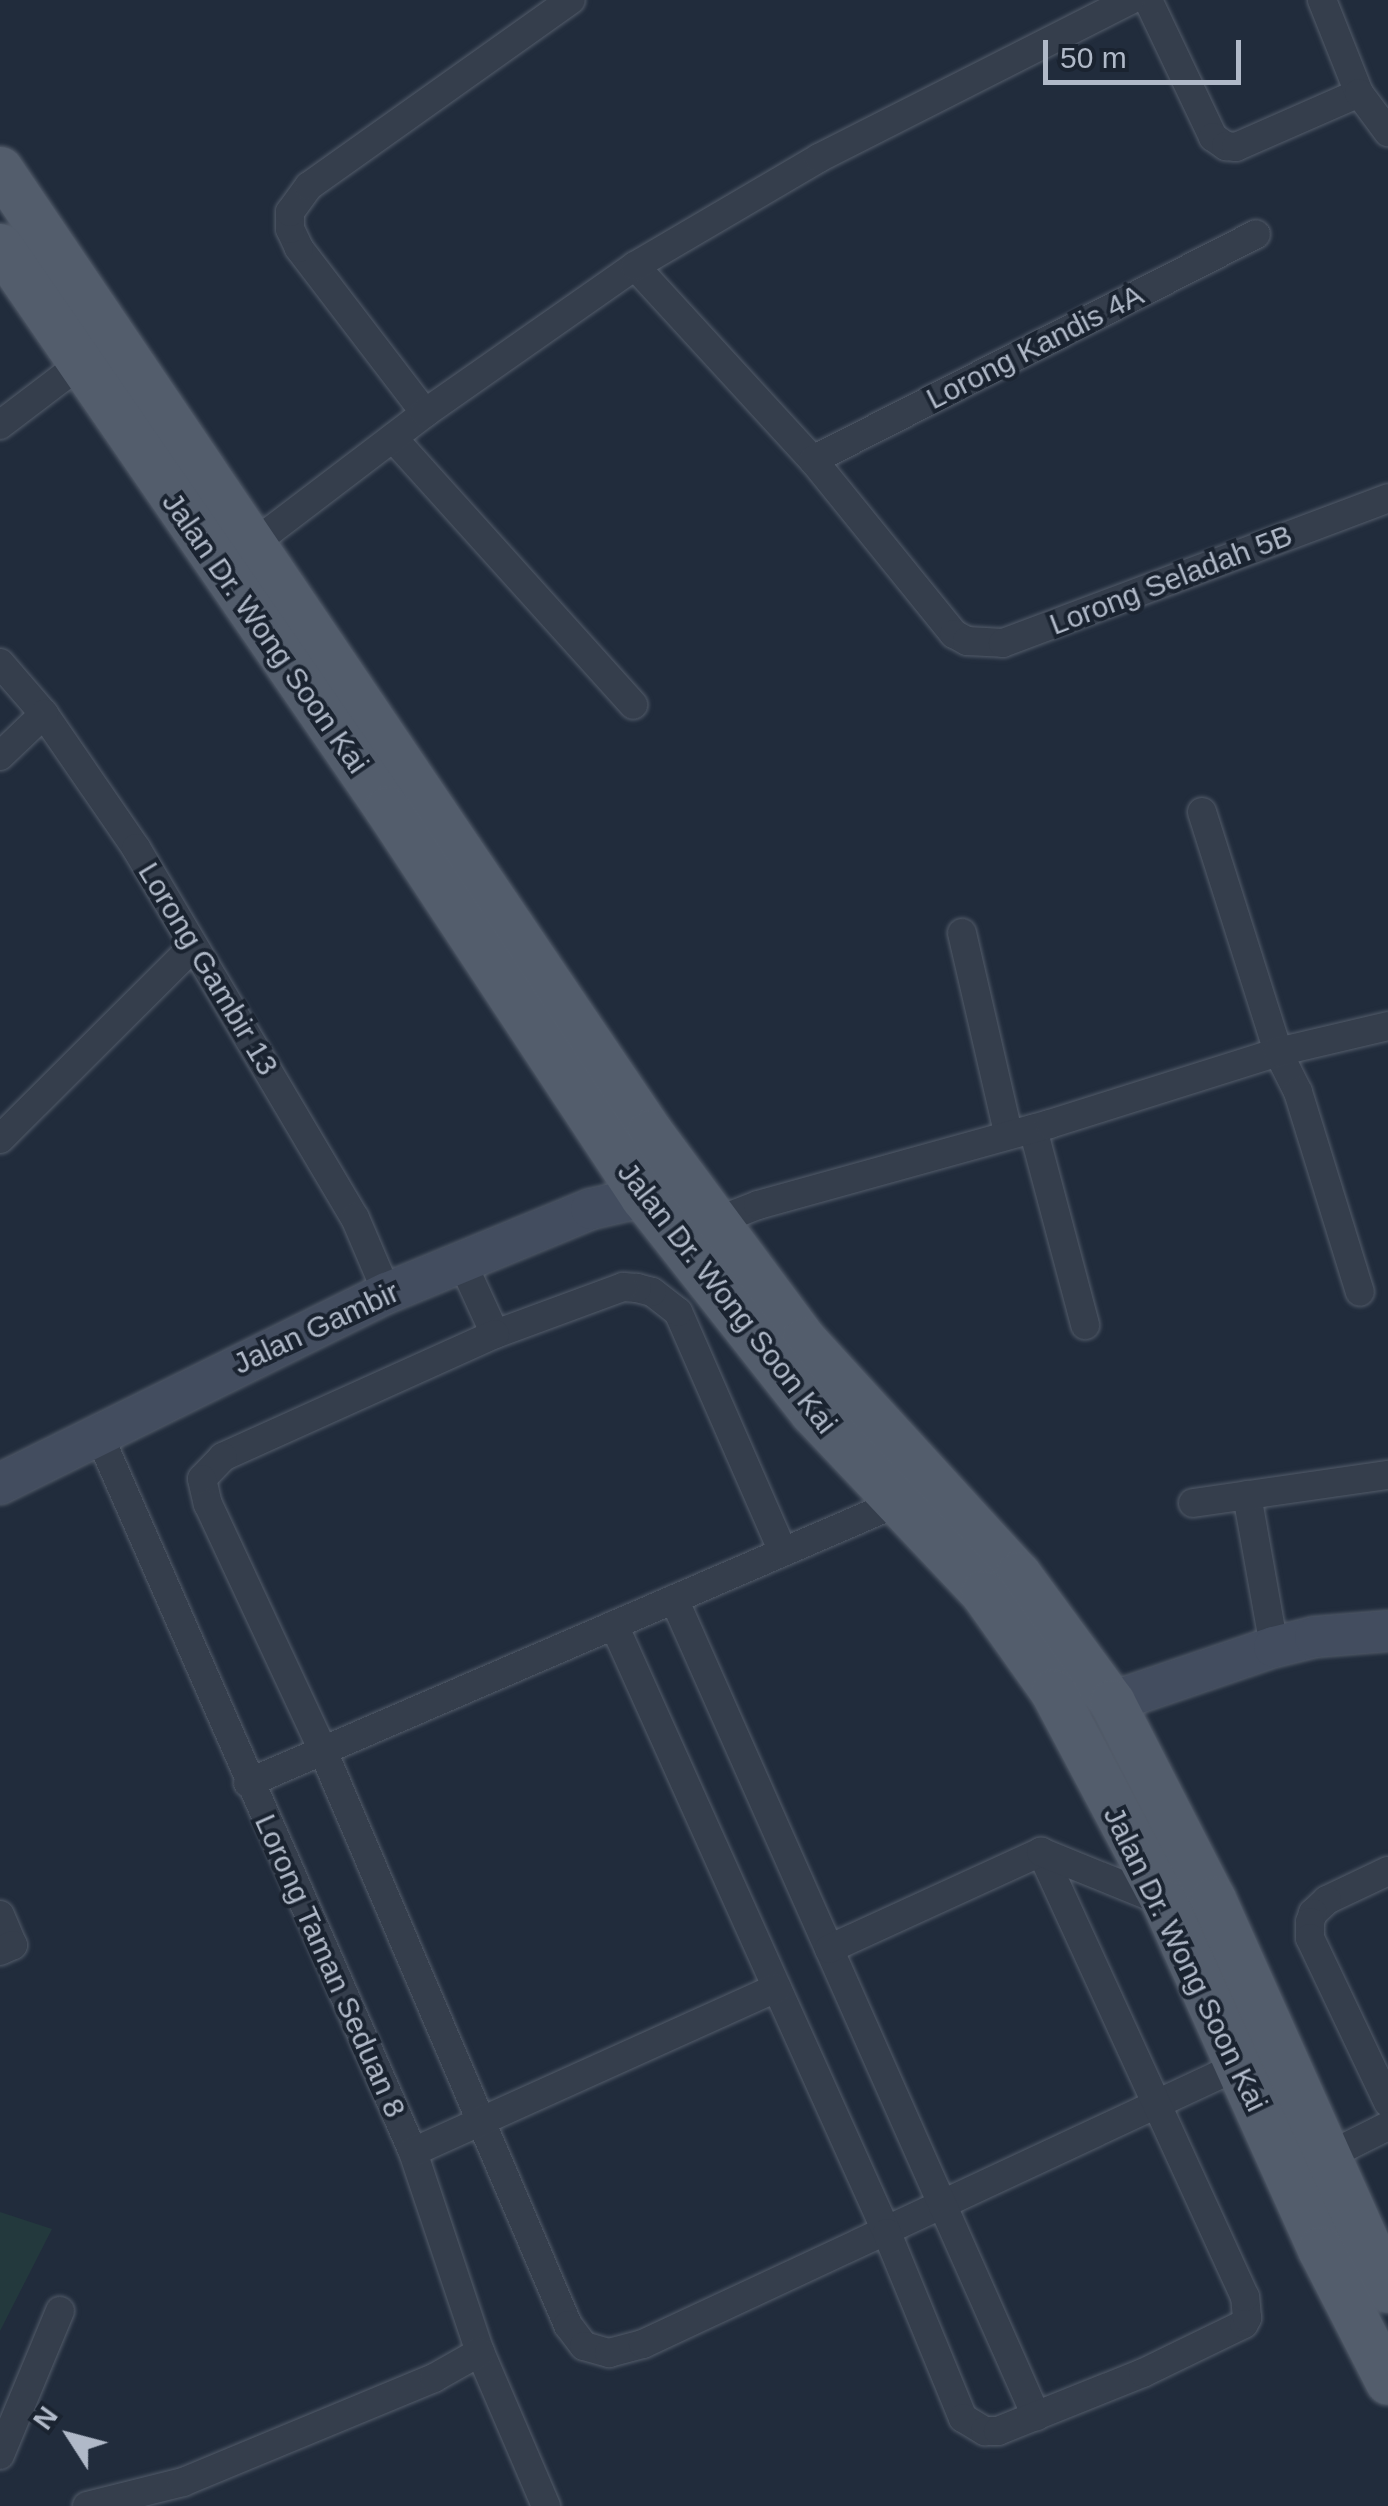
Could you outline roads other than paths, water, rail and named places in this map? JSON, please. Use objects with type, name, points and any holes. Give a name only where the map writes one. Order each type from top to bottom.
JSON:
[{"type":"main road","name":"Jalan Dr. Wong Soon Kai","points":[[0,169],[639,1116],[804,1340],[1018,1574],[1112,1702],[1213,1899],[1388,2290]]},
{"type":"main road","name":"Jalan Dr. Wong Soon Kai","points":[[0,246],[387,810],[643,1198],[812,1412],[983,1592],[1052,1692],[1164,1902],[1320,2249],[1388,2382]]},
{"type":"street","points":[[426,413],[299,248],[290,229],[290,212],[310,186],[571,0]]},
{"type":"street","points":[[252,545],[426,413],[635,266],[1074,11],[1130,0]]},
{"type":"street","points":[[1148,0],[1213,137],[1226,146],[1236,147],[1359,93]]},
{"type":"street","points":[[1322,0],[1359,93],[1388,132]]},
{"type":"street","name":"Lorong Kandis 4A","points":[[813,460],[1256,234]]},
{"type":"street","points":[[635,266],[813,460]]},
{"type":"street","points":[[0,425],[80,364]]},
{"type":"street","points":[[393,438],[633,705]]},
{"type":"street","name":"Lorong Seladah 5B","points":[[813,460],[954,634],[986,646],[1003,644],[1388,498]]},
{"type":"street","name":"Lorong Gambir 13","points":[[0,663],[44,714],[136,848],[355,1218],[382,1278]]},
{"type":"street","points":[[0,756],[44,714]]},
{"type":"street","points":[[1202,812],[1278,1052],[1298,1092],[1360,1292]]},
{"type":"street","points":[[962,933],[1020,1131],[1085,1325]]},
{"type":"street","points":[[0,1139],[192,948]]},
{"type":"street","points":[[717,1221],[1278,1052],[1388,1026]]},
{"type":"street","name":"Jalan Gambir","points":[[0,1484],[382,1278],[462,1262],[591,1208],[643,1198]]},
{"type":"street","points":[[462,1262],[495,1334]]},
{"type":"street","points":[[784,1552],[678,1312],[652,1292],[622,1287],[495,1334],[222,1457],[205,1472],[202,1487],[208,1504],[323,1750],[568,2325],[584,2346],[609,2352],[643,2344],[888,2234],[942,2204],[1238,2066]]},
{"type":"street","name":"Lorong Taman Seduan 8","points":[[98,1433],[248,1783],[413,2152],[480,2352],[546,2506]]},
{"type":"street","points":[[1194,1503],[1388,1475]]},
{"type":"street","points":[[1247,1495],[1274,1646]]},
{"type":"street","points":[[248,1783],[898,1502]]},
{"type":"street","points":[[674,1599],[1036,2416]]},
{"type":"street","points":[[614,1625],[888,2234],[963,2418],[974,2428],[998,2431],[1143,2373],[1244,2324],[1248,2318],[1245,2298],[1041,1852]]},
{"type":"street","points":[[1112,1702],[1274,1646],[1315,1637],[1388,1630]]},
{"type":"street","points":[[830,1949],[1041,1852],[1164,1902]]},
{"type":"street","points":[[1388,1871],[1327,1900],[1312,1913],[1310,1938],[1388,2102]]},
{"type":"street","points":[[0,1915],[6,1948]]},
{"type":"street","points":[[413,2152],[777,1988]]},
{"type":"street","points":[[1328,2156],[1388,2126]]},
{"type":"street","points":[[0,2455],[60,2312]]},
{"type":"street","points":[[87,2506],[187,2494],[434,2378],[480,2352]]}]
